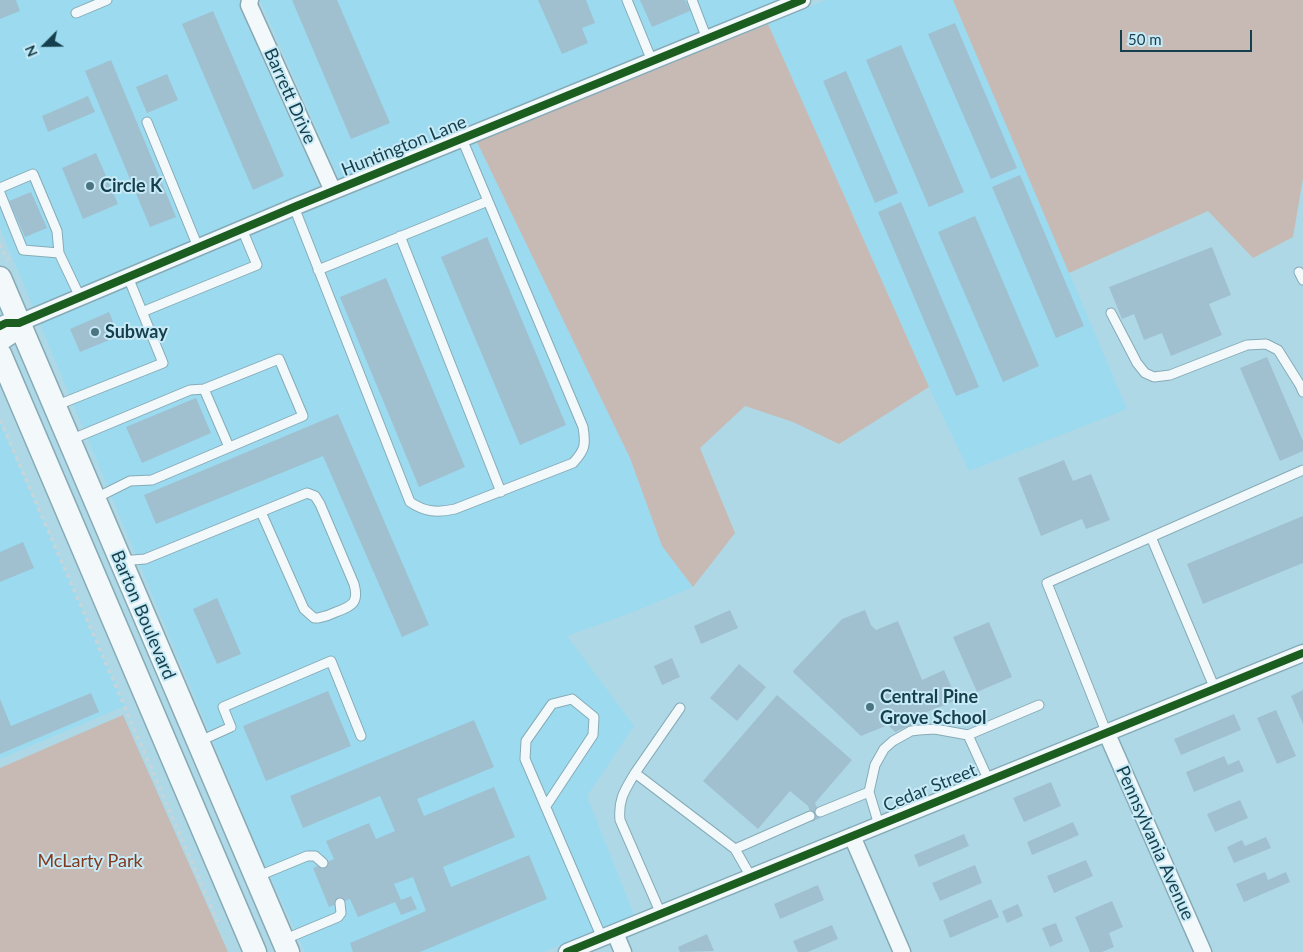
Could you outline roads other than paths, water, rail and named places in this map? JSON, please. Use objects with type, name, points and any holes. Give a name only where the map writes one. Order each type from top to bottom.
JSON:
[{"type":"main road","name":"Barton Boulevard","points":[[0,278],[9,324],[54,406],[286,946]]},
{"type":"main road","name":"Barton Boulevard","points":[[0,354],[92,574],[255,952]]},
{"type":"main road","points":[[92,574],[120,562]]},
{"type":"street","name":"Barrett Drive","points":[[250,0],[249,5],[333,191]]},
{"type":"street","name":"Huntington Lane","points":[[9,324],[80,297],[294,207],[802,0]]},
{"type":"street","points":[[0,343],[12,335],[9,324]]},
{"type":"street","name":"Cedar Street","points":[[567,952],[1303,653]]},
{"type":"street","name":"Pennsylvania Avenue","points":[[1106,734],[1203,952]]},
{"type":"street","points":[[852,836],[902,952]]},
{"type":"street","points":[[608,935],[623,952]]},
{"type":"lane","points":[[76,13],[107,0]]},
{"type":"lane","points":[[627,0],[652,61]]},
{"type":"lane","points":[[692,0],[707,39]]},
{"type":"lane","points":[[147,122],[198,247]]},
{"type":"lane","points":[[294,207],[410,502],[426,511],[455,510],[573,463],[582,453],[586,442],[582,427],[462,139]]},
{"type":"lane","points":[[0,188],[33,174],[57,231],[59,252],[80,297]]},
{"type":"lane","points":[[0,193],[24,250],[59,252]]},
{"type":"lane","points":[[318,270],[488,201]]},
{"type":"lane","points":[[142,312],[257,264],[242,229]]},
{"type":"lane","points":[[400,236],[501,492]]},
{"type":"lane","points":[[54,406],[163,363],[128,277]]},
{"type":"lane","points":[[1111,313],[1137,363],[1145,373],[1154,377],[1170,375],[1247,345],[1256,343],[1266,344],[1278,350],[1303,392]]},
{"type":"lane","points":[[69,441],[190,390],[204,389],[279,359],[303,416],[152,480],[130,481],[94,499]]},
{"type":"lane","points":[[204,389],[229,446]]},
{"type":"lane","points":[[1106,734],[1046,583],[1303,470]]},
{"type":"lane","points":[[120,562],[145,559],[307,493],[315,496],[320,504],[354,584],[357,594],[354,602],[349,607],[318,618],[314,618],[304,609],[261,512]]},
{"type":"lane","points":[[1151,537],[1216,689]]},
{"type":"lane","points":[[198,742],[231,727],[223,707],[331,661],[361,736]]},
{"type":"lane","points":[[546,806],[594,735],[594,717],[572,699],[552,704],[526,741],[526,759],[546,806],[608,935]]},
{"type":"lane","points":[[879,825],[869,792],[875,765],[884,749],[893,741],[918,730],[936,729],[968,735],[1039,705]]},
{"type":"lane","points":[[661,914],[620,820],[619,806],[621,797],[635,773],[680,708]]},
{"type":"lane","points":[[968,735],[989,781]]},
{"type":"lane","points":[[635,773],[735,849],[751,877]]},
{"type":"lane","points":[[820,812],[869,792]]},
{"type":"lane","points":[[735,849],[810,816]]},
{"type":"lane","points":[[256,877],[307,856],[315,856],[323,863]]},
{"type":"lane","points":[[286,946],[338,917],[340,903]]},
{"type":"place","name":"Circle K","points":[[90,186]]},
{"type":"place","name":"Subway","points":[[95,332]]},
{"type":"place","name":"Central Pine Grove School","points":[[870,707]]},
{"type":"park label","name":"McLarty Park","points":[[90,861]]}]
